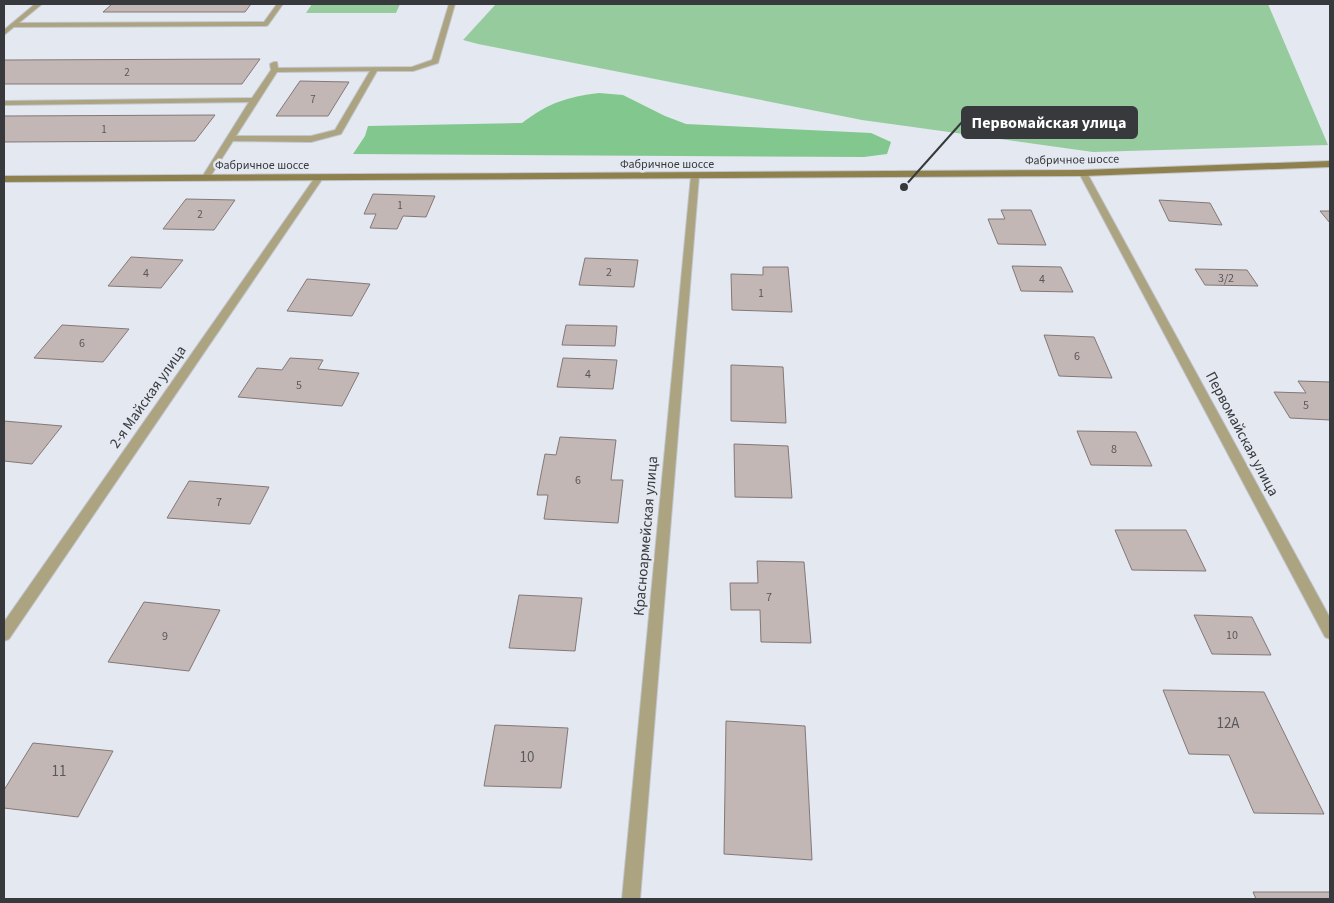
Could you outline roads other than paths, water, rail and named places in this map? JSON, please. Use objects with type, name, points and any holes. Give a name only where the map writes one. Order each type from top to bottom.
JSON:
[{"type":"main road","name":"Фабричное шоссе","points":[[4,179],[1083,173],[1330,164]]},
{"type":"street","points":[[4,33],[39,4]]},
{"type":"street","points":[[13,25],[266,24],[280,4]]},
{"type":"street","points":[[206,177],[232,138],[274,67],[413,69],[435,61],[452,4]]},
{"type":"street","points":[[232,138],[311,139],[338,132],[375,69]]},
{"type":"street","points":[[4,103],[254,100]]},
{"type":"street","name":"Первомайская улица","points":[[1083,173],[1330,632]]},
{"type":"street","name":"Красноармейская улица","points":[[631,899],[694,176]]},
{"type":"street","name":"2-я Майская улица","points":[[4,634],[319,178]]},
{"type":"place","name":"Первомайская улица","points":[[904,187]]}]
